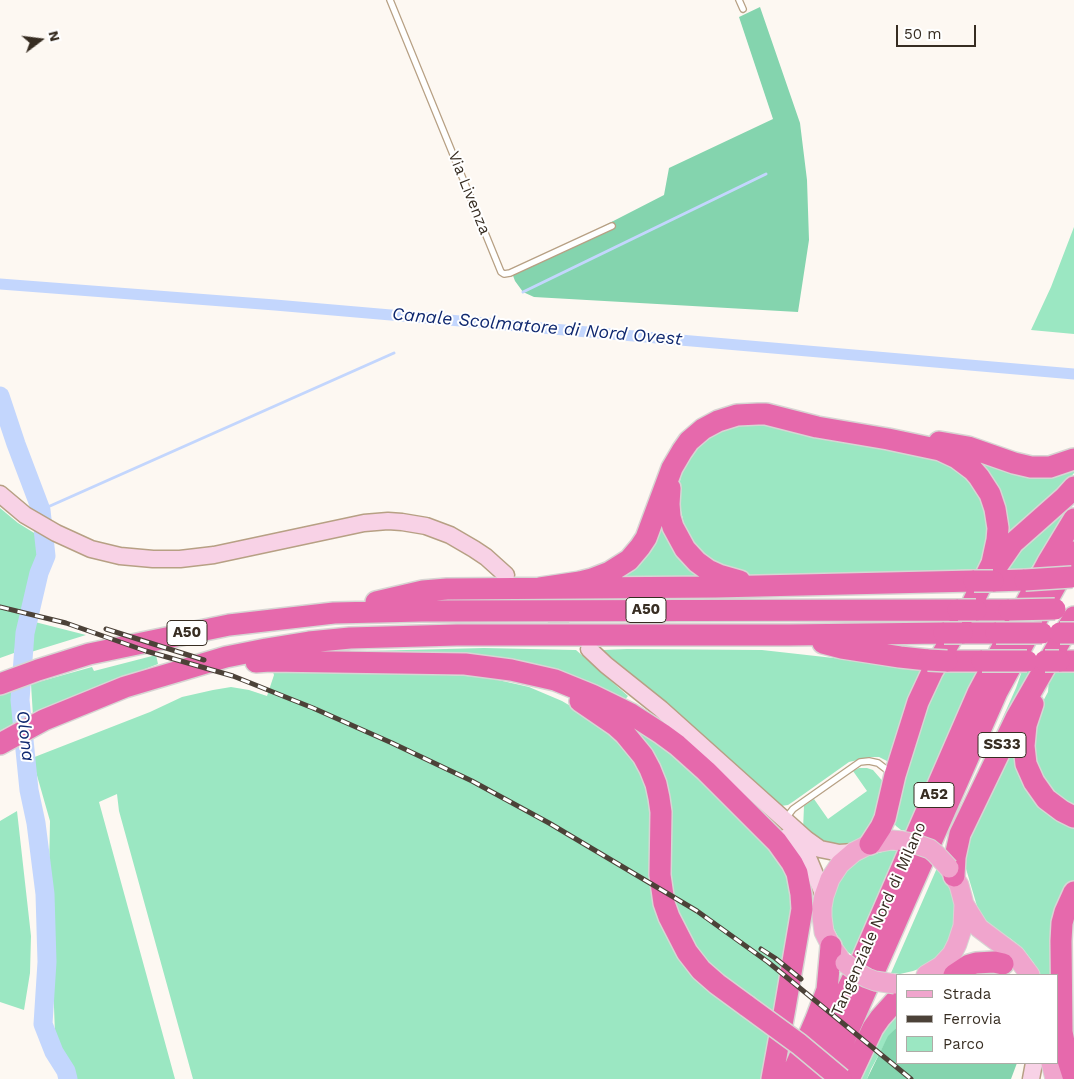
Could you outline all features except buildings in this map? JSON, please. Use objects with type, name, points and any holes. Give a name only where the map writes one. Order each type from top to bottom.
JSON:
[{"type":"highway","points":[[540,588],[592,579],[610,572],[629,560],[646,538],[672,468],[689,442],[703,429],[718,421],[743,414],[766,414],[817,427],[940,450],[957,458],[973,470],[985,485],[995,509],[997,518],[995,552],[988,572],[923,690],[911,720],[881,827],[862,848]]},
{"type":"highway","points":[[888,439],[927,441],[968,447],[1014,463],[1032,467],[1050,467],[1074,459]]},
{"type":"highway","points":[[672,468],[670,516],[678,538],[697,562],[708,570],[731,579],[804,584]]},
{"type":"highway","points":[[969,607],[1013,543],[1074,487]]},
{"type":"highway","name":"Tangenziale Nord di Milano","points":[[808,1079],[871,940],[978,693],[1048,562],[1074,519]]},
{"type":"highway","name":"Tangenziale Nord di Milano","points":[[827,1079],[997,692],[1074,552]]},
{"type":"highway","points":[[334,613],[437,589],[765,587],[804,584],[1073,579]]},
{"type":"highway","name":"A50","points":[[3,675],[61,653],[89,654],[229,624],[334,613],[969,607],[1009,610],[1065,621]]},
{"type":"highway","points":[[1065,621],[1049,672],[1030,712],[1026,725],[1024,746],[1026,764],[1040,790],[1054,806],[1074,817]]},
{"type":"highway","name":"A50","points":[[5,741],[44,720],[125,687],[226,657],[308,642],[350,638],[467,635],[996,633],[1065,621]]},
{"type":"highway","name":"SS33","points":[[951,872],[960,834],[1065,621]]},
{"type":"highway","points":[[789,635],[842,648],[900,657],[937,660],[1051,661]]},
{"type":"highway","points":[[174,672],[270,661],[465,664],[511,670],[555,680],[612,704],[662,734],[706,771],[777,842],[792,863],[799,883],[802,909],[772,1079]]},
{"type":"highway","points":[[537,675],[559,687],[615,724],[643,756],[653,777],[659,798],[661,819],[660,875],[663,896],[669,918],[680,941],[694,961],[717,984],[799,1044],[841,1079]]},
{"type":"highway","points":[[1074,892],[1068,902],[1062,923],[1061,960],[1062,1032],[1074,1079]]},
{"type":"highway","points":[[1061,960],[1065,934],[1074,906]]},
{"type":"highway","points":[[790,1079],[827,990],[831,946]]},
{"type":"highway","points":[[951,967],[994,962],[1009,970]]},
{"type":"highway","points":[[1062,990],[1067,1034],[1074,1059]]},
{"type":"highway","points":[[849,1079],[873,1028],[895,996]]},
{"type":"main road","points":[[0,494],[25,515],[56,533],[91,549],[120,556],[153,560],[214,555],[364,522],[388,521],[426,526],[450,535],[486,557],[506,575]]},
{"type":"main road","points":[[588,649],[661,709],[806,839],[820,849],[839,853],[862,848]]},
{"type":"main road","points":[[606,665],[657,717],[804,852],[814,870],[824,896]]},
{"type":"main road","points":[[706,771],[755,807]]},
{"type":"main road","name":"SS33","points":[[862,848],[892,840],[913,843],[930,849],[951,872],[959,885],[964,904],[964,926],[955,949],[951,967],[941,966],[928,974]]},
{"type":"main road","points":[[862,848],[840,864],[830,878],[822,907],[824,932],[831,946],[845,963],[858,973],[875,981],[895,996]]},
{"type":"main road","points":[[964,904],[979,928],[1015,955],[1029,974]]},
{"type":"main road","points":[[1059,1054],[1068,1079]]},
{"type":"main road","points":[[1031,1079],[1034,1064]]},
{"type":"main road","points":[[1051,1064],[1055,1079]]},
{"type":"lane","name":"Via Livenza","points":[[390,0],[501,272],[504,274],[510,273],[612,226]]},
{"type":"lane","points":[[739,0],[743,9]]},
{"type":"lane","points":[[784,820],[793,809],[860,762],[878,763],[895,775]]},
{"type":"green space","points":[[760,7],[800,123],[807,180],[809,240],[798,312],[534,297],[523,292],[512,273],[664,195],[669,168],[773,119],[739,17]]},
{"type":"green space","points":[[1074,227],[1074,334],[1031,330],[1051,287]]},
{"type":"green space","points":[[761,422],[940,459],[952,465],[979,490],[990,528],[981,569],[776,577],[754,576],[716,563],[703,554],[685,529],[680,506],[680,481],[683,467],[690,454],[707,437],[733,425]]},
{"type":"green space","points":[[965,453],[1074,466],[1074,473],[1064,485],[1007,537]]},
{"type":"green space","points":[[1074,501],[1030,570],[999,570]]},
{"type":"green space","points":[[0,508],[18,523],[39,536],[37,560],[28,589],[14,653],[0,658]]},
{"type":"green space","points":[[665,513],[716,580],[613,580]]},
{"type":"green space","points":[[35,622],[86,635],[31,652]]},
{"type":"green space","points":[[484,648],[576,650],[628,696],[624,701],[599,688],[341,654],[368,651]]},
{"type":"green space","points":[[603,650],[762,650],[923,668],[891,763],[879,757],[849,762],[788,805],[781,806],[775,804]]},
{"type":"green space","points":[[156,655],[158,664],[83,693],[33,716],[31,684],[92,667],[94,671]]},
{"type":"green space","points":[[271,666],[485,677],[529,687],[562,701],[601,724],[627,750],[642,773],[651,800],[659,916],[725,981],[688,940],[667,885],[667,814],[618,716],[680,760],[778,852],[794,893],[766,1079],[193,1079],[119,811],[117,794],[99,802],[175,1079],[75,1079],[55,1034],[49,873],[50,821],[32,758],[150,712],[182,697],[231,687],[267,696],[274,675]]},
{"type":"green space","points":[[942,669],[977,670],[907,831],[901,830],[893,822],[920,720]]},
{"type":"green space","points":[[1040,670],[951,852],[946,845],[1022,671]]},
{"type":"green space","points":[[1053,671],[1074,671],[1074,808],[1064,803],[1041,778],[1032,749],[1040,707],[1048,692],[1049,679]]},
{"type":"green space","points":[[14,689],[16,724],[0,733],[0,695]]},
{"type":"green space","points":[[1017,739],[1019,749],[1074,823],[1074,883],[1051,974],[1039,974],[1023,949],[992,927],[981,915],[964,862],[968,836]]},
{"type":"green space","points":[[859,768],[873,770],[886,785],[876,818],[862,837],[841,845],[829,845],[803,830],[804,806],[814,799],[828,819],[867,791],[853,771]]},
{"type":"green space","points":[[17,811],[31,936],[30,973],[24,1010],[0,1002],[0,821]]},
{"type":"green space","points":[[889,850],[898,851],[853,956],[844,949],[834,929],[831,917],[833,898],[840,880],[857,862],[868,856]]},
{"type":"green space","points":[[937,868],[947,880],[953,894],[956,909],[951,938],[935,959],[924,967],[900,974],[891,973]]},
{"type":"green space","points":[[896,1016],[896,1028],[889,1036],[867,1079],[859,1079],[882,1033],[891,1020]]},
{"type":"green space","points":[[896,1028],[896,1064],[1017,1064],[1011,1079],[867,1079],[888,1036]]},
{"type":"waterway","points":[[523,292],[766,174]]},
{"type":"waterway","name":"Canale Scolmatore di Nord Ovest","points":[[0,284],[275,305],[1074,374]]},
{"type":"waterway","points":[[41,510],[394,353]]},
{"type":"waterway","name":"Olona","points":[[0,396],[41,510],[46,556],[39,573],[25,633],[20,700],[29,790],[36,823],[45,894],[47,962],[43,1024],[54,1052],[66,1071],[68,1079]]},
{"type":"tunnel","points":[[517,585],[577,639]]},
{"type":"railway","points":[[0,607],[66,623],[146,651],[233,676],[313,708],[472,781],[549,823],[697,911],[768,962],[911,1079]]},
{"type":"railway","points":[[106,629],[204,660]]},
{"type":"railway","points":[[761,949],[801,979]]}]
